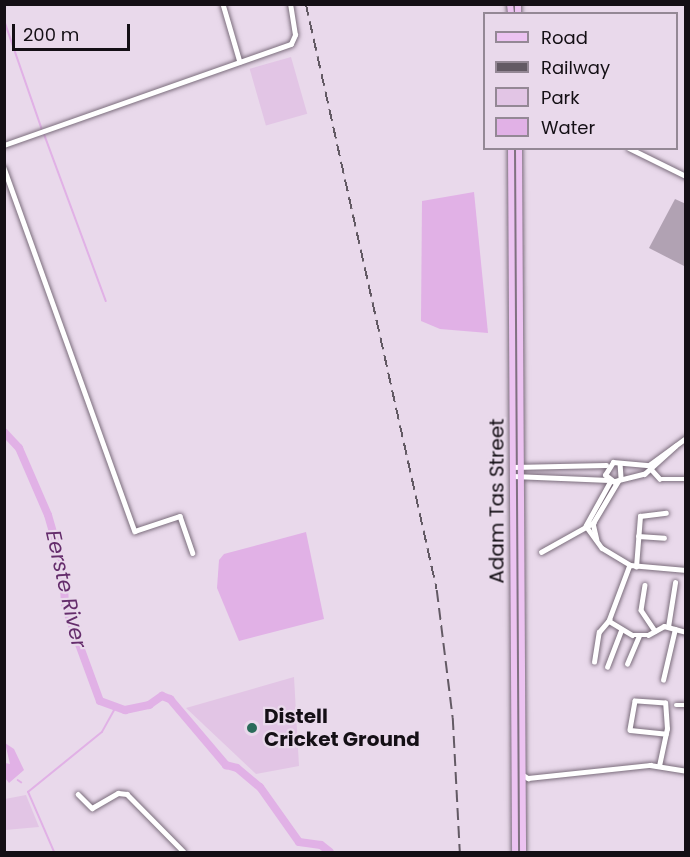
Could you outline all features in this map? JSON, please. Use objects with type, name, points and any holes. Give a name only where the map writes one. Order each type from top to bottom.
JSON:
[{"type":"main road","name":"Adam Tas Street","points":[[511,150],[517,467]]},
{"type":"main road","name":"Adam Tas Street","points":[[519,150],[517,476],[523,852]]},
{"type":"main road","name":"Adam Tas Street","points":[[515,852],[521,779]]},
{"type":"street","points":[[223,4],[240,62]]},
{"type":"street","points":[[4,145],[294,42],[290,4]]},
{"type":"street","points":[[633,150],[686,176]]},
{"type":"street","points":[[4,168],[135,531],[180,516],[193,553]]},
{"type":"street","points":[[517,476],[620,480],[650,467],[686,438]]},
{"type":"street","points":[[517,467],[620,463],[650,467],[660,478],[686,479]]},
{"type":"street","points":[[541,552],[593,523],[620,480],[620,463]]},
{"type":"street","points":[[586,526],[610,481],[606,465]]},
{"type":"street","points":[[636,567],[638,520],[644,513],[666,513]]},
{"type":"street","points":[[593,523],[598,543]]},
{"type":"street","points":[[586,526],[598,543],[630,565],[686,570]]},
{"type":"street","points":[[638,536],[664,538]]},
{"type":"street","points":[[594,662],[600,629],[609,620],[630,565]]},
{"type":"street","points":[[668,627],[675,584]]},
{"type":"street","points":[[645,585],[641,610],[655,631]]},
{"type":"street","points":[[609,620],[621,630],[639,636],[668,627],[686,632]]},
{"type":"street","points":[[663,680],[675,628]]},
{"type":"street","points":[[607,667],[621,630]]},
{"type":"street","points":[[627,664],[639,636]]},
{"type":"street","points":[[659,766],[666,734],[664,702],[635,701],[629,729],[666,734]]},
{"type":"street","points":[[676,705],[686,705]]},
{"type":"street","points":[[521,779],[659,766],[686,771]]},
{"type":"street","points":[[78,794],[92,808],[117,793],[126,794],[184,852]]},
{"type":"green space","points":[[291,57],[307,114],[266,126],[250,69]]},
{"type":"green space","name":"Distell Cricket Ground","points":[[294,677],[299,766],[256,774],[186,708]]},
{"type":"green space","points":[[26,795],[39,827],[5,830],[5,799]]},
{"type":"water","points":[[474,192],[488,333],[440,329],[421,321],[422,201]]},
{"type":"water","points":[[306,532],[324,619],[239,641],[217,588],[219,560],[224,554]]},
{"type":"water","points":[[5,743],[14,749],[24,770],[9,783],[5,778],[5,763],[10,764]]},
{"type":"building","points":[[675,199],[686,204],[686,267],[649,248]]},
{"type":"waterway","points":[[4,19],[42,129]]},
{"type":"waterway","points":[[44,133],[106,301]]},
{"type":"waterway","name":"Eerste River","points":[[4,432],[19,448],[48,515],[63,567],[65,606],[100,701],[125,710],[149,705],[162,696],[170,699],[226,765],[237,768],[260,787],[299,842],[321,845],[330,852]]},
{"type":"waterway","points":[[54,852],[28,792],[102,732],[115,709]]},
{"type":"railway","points":[[306,4],[437,590],[453,718],[460,852]]},
{"type":"place","name":"Distell Cricket Ground","points":[[252,728]]}]
